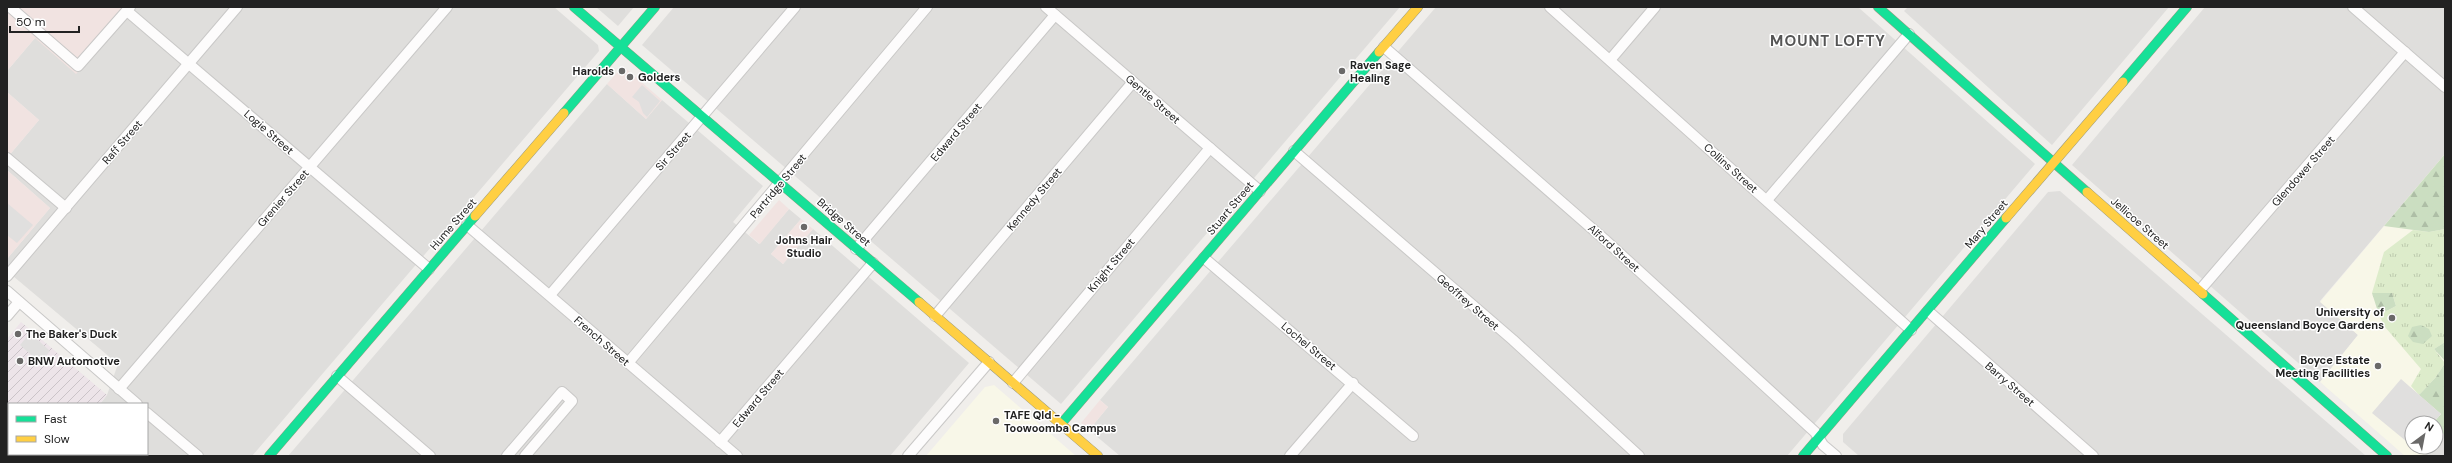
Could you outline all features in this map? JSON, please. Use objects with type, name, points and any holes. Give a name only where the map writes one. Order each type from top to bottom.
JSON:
[{"type":"street","points":[[10,7],[78,66],[129,9]]},
{"type":"street","name":"Raff Street","points":[[7,276],[237,7]]},
{"type":"street","name":"Grenier Street","points":[[119,389],[447,7]]},
{"type":"street","name":"Bridge Street","points":[[574,7],[1098,456]]},
{"type":"street","name":"Hume Street","points":[[269,456],[655,7]]},
{"type":"street","name":"Sir Street","points":[[550,295],[795,7]]},
{"type":"street","name":"Partridge Street","points":[[628,363],[927,7]]},
{"type":"street","name":"Gentle Street","points":[[1046,7],[1260,192]]},
{"type":"street","name":"Stuart Street","points":[[1061,424],[1418,7]]},
{"type":"street","name":"Collins Street","points":[[1550,7],[1911,330]]},
{"type":"street","points":[[1610,60],[1655,7]]},
{"type":"street","name":"Jellicoe Street","points":[[1878,7],[2053,163],[2200,290],[2387,456]]},
{"type":"street","points":[[2353,7],[2445,87]]},
{"type":"street","name":"Logie Street","points":[[129,9],[189,63],[429,270]]},
{"type":"street","name":"Mary Street","points":[[1804,456],[1928,312],[2182,9]]},
{"type":"street","name":"Edward Street","points":[[856,249],[1055,15]]},
{"type":"street","points":[[1767,200],[1909,34]]},
{"type":"street","name":"Alford Street","points":[[1384,47],[1604,239],[1819,438],[1836,456]]},
{"type":"street","name":"Glendower Street","points":[[2200,290],[2405,52]]},
{"type":"street","name":"Kennedy Street","points":[[935,316],[1133,82]]},
{"type":"street","name":"Knight Street","points":[[1013,383],[1210,148]]},
{"type":"street","name":"Geoffrey Street","points":[[1294,151],[1513,340],[1639,456]]},
{"type":"street","points":[[7,158],[66,208]]},
{"type":"street","name":"French Street","points":[[467,225],[737,456]]},
{"type":"street","name":"Lochel Street","points":[[1204,258],[1353,383],[1413,436]]},
{"type":"street","name":"Edward Street","points":[[720,442],[873,263]]},
{"type":"street","points":[[7,291],[136,403]]},
{"type":"street","points":[[7,316],[19,302]]},
{"type":"street","name":"Barry Street","points":[[1928,312],[2093,456]]},
{"type":"street","points":[[908,456],[989,362]]},
{"type":"street","points":[[337,376],[430,456]]},
{"type":"street","points":[[1290,456],[1353,383]]},
{"type":"street","points":[[507,456],[562,392],[572,401],[525,456]]},
{"type":"street","points":[[148,414],[198,456]]},
{"type":"shaded area","points":[[7,7],[134,7],[76,74],[35,38],[7,71]]},
{"type":"shaded area","points":[[134,7],[554,7],[598,45],[599,51],[252,456],[54,456],[148,455],[148,403],[101,403],[107,395],[118,364],[7,271],[7,259],[50,208],[7,170],[7,158],[39,120],[7,92],[7,71],[35,38]]},
{"type":"shaded area","points":[[596,7],[634,7],[618,26]]},
{"type":"shaded area","points":[[674,7],[1400,7],[1061,404],[642,45]]},
{"type":"shaded area","points":[[1436,7],[1858,7],[2035,164],[1787,456],[1120,456],[1089,430],[1108,407],[1100,400]]},
{"type":"shaded area","points":[[1908,7],[2169,7],[2052,145],[1904,11]]},
{"type":"shaded area","points":[[2205,7],[2445,7],[2445,154],[2320,301],[2358,335],[2320,382],[2072,165]]},
{"type":"shaded area","points":[[623,66],[662,100],[646,119],[607,84]]},
{"type":"shaded area","points":[[607,84],[646,119],[662,100],[763,186],[733,222],[759,244],[789,209],[801,219],[771,254],[783,264],[813,229],[969,363],[890,456],[288,456]]},
{"type":"shaded area","points":[[642,85],[660,101],[647,117],[643,113],[639,102],[632,97]]},
{"type":"shaded area","points":[[7,92],[39,120],[7,158]]},
{"type":"shaded area","name":"University of Queensland Boyce Gardens","points":[[2445,154],[2445,432],[2444,433],[2444,415],[2404,415],[2404,455],[2425,455],[2424,456],[2405,456],[2320,382],[2358,335],[2320,302]]},
{"type":"shaded area","points":[[7,170],[50,208],[7,259]]},
{"type":"shaded area","points":[[2060,191],[2366,456],[1859,456],[1843,442],[1843,434],[2048,192]]},
{"type":"shaded area","points":[[779,200],[789,209],[760,244],[749,235]]},
{"type":"shaded area","points":[[7,203],[33,225],[17,243],[7,235]]},
{"type":"shaded area","points":[[801,219],[813,229],[783,264],[771,254]]},
{"type":"shaded area","points":[[21,322],[107,395],[101,403],[8,403],[8,455],[55,455],[54,456],[7,456],[7,339]]},
{"type":"shaded area","points":[[30,333],[50,351],[40,363],[20,345]]},
{"type":"shaded area","points":[[2401,379],[2441,414],[2404,415],[2404,439],[2372,413]]},
{"type":"shaded area","name":"TAFE Qld - Toowoomba Campus","points":[[994,385],[1076,456],[926,456],[985,387]]},
{"type":"shaded area","points":[[1100,400],[1108,407],[1089,430],[1081,423]]},
{"type":"shaded area","points":[[2445,432],[2445,456],[2425,456],[2444,455]]},
{"type":"green space","points":[[2445,154],[2445,229],[2429,232],[2384,226]]},
{"type":"green space","points":[[2445,229],[2445,342],[2434,349],[2445,363],[2436,377],[2419,395],[2411,386],[2421,369],[2385,327],[2379,315],[2396,306],[2392,293],[2372,293],[2384,252],[2413,230],[2429,232]]},
{"type":"green space","points":[[2372,293],[2392,293],[2396,306],[2379,315]]},
{"type":"green space","points":[[2421,325],[2429,329],[2432,336],[2423,344],[2413,342],[2408,336],[2412,327]]},
{"type":"green space","points":[[2445,342],[2445,361],[2434,349]]},
{"type":"green space","points":[[2445,363],[2444,433],[2444,415],[2440,415],[2441,414],[2419,395],[2436,377]]},
{"type":"traffic: fast","points":[[574,7],[919,302]]},
{"type":"traffic: fast","points":[[564,113],[655,7]]},
{"type":"traffic: fast","points":[[1878,7],[2087,192]]},
{"type":"traffic: fast","points":[[2123,82],[2187,7]]},
{"type":"traffic: fast","points":[[1061,424],[1379,52]]},
{"type":"traffic: fast","points":[[269,456],[475,216]]},
{"type":"traffic: fast","points":[[1803,456],[2006,218]]},
{"type":"traffic: fast","points":[[2203,294],[2387,456]]},
{"type":"traffic: slow","points":[[1379,52],[1418,7]]},
{"type":"traffic: slow","points":[[2006,218],[2123,82]]},
{"type":"traffic: slow","points":[[475,216],[564,113]]},
{"type":"traffic: slow","points":[[2087,192],[2203,294]]},
{"type":"traffic: slow","points":[[919,302],[1098,456]]},
{"type":"place","name":"Harolds","points":[[622,71]]},
{"type":"place","name":"Raven Sage Healing","points":[[1342,71]]},
{"type":"place","name":"Golders","points":[[630,77]]},
{"type":"place","name":"Johns Hair Studio","points":[[804,227]]},
{"type":"place","name":"University of Queensland Boyce Gardens","points":[[2392,318]]},
{"type":"place","name":"The Baker's Duck","points":[[18,334]]},
{"type":"place","name":"BNW Automotive","points":[[20,361]]},
{"type":"place","name":"Boyce Estate Meeting Facilities","points":[[2378,366]]},
{"type":"place","name":"TAFE Qld - Toowoomba Campus","points":[[996,421]]},
{"type":"district","name":"MOUNT LOFTY","points":[[1828,41]]}]
